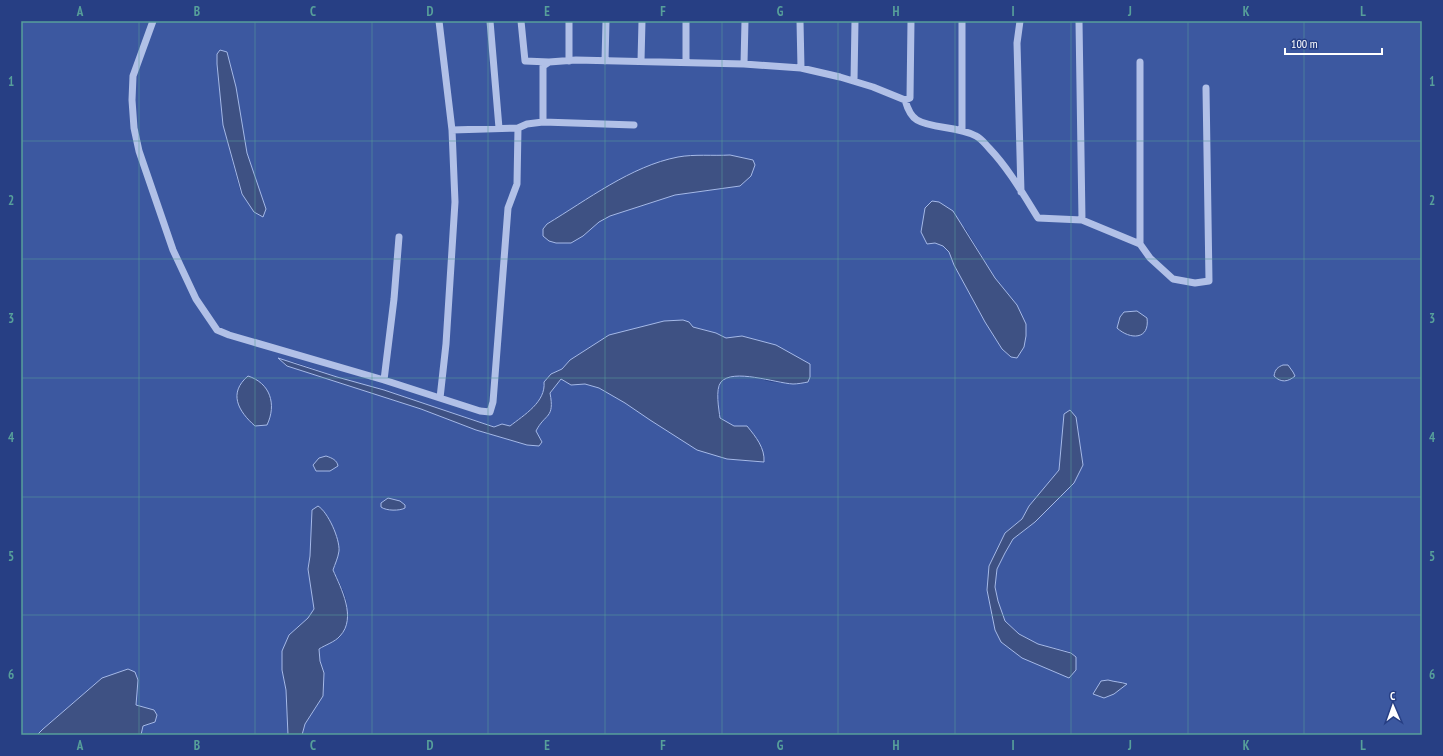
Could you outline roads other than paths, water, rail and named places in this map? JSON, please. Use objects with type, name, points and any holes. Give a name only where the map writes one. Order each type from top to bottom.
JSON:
[{"type":"street","points":[[153,21],[133,76],[132,100],[134,128],[139,151],[173,250],[196,299],[216,330],[384,380],[480,411],[490,412],[493,402],[508,208],[516,184],[518,128]]},
{"type":"street","points":[[439,21],[452,130],[455,202],[446,344],[440,398]]},
{"type":"street","points":[[490,21],[499,128]]},
{"type":"street","points":[[521,21],[526,61],[686,62],[800,68],[873,87],[905,100],[909,111],[916,120],[926,124],[962,130],[977,136],[1001,161],[1038,218],[1082,220],[1140,244],[1150,258],[1173,279],[1195,283],[1209,281],[1206,88]]},
{"type":"street","points":[[569,21],[569,61]]},
{"type":"street","points":[[605,61],[606,21]]},
{"type":"street","points":[[641,62],[642,21]]},
{"type":"street","points":[[686,21],[686,62]]},
{"type":"street","points":[[744,64],[745,21]]},
{"type":"street","points":[[800,21],[800,68]]},
{"type":"street","points":[[854,81],[855,21]]},
{"type":"street","points":[[905,100],[910,98],[911,21]]},
{"type":"street","points":[[962,21],[962,130]]},
{"type":"street","points":[[1020,21],[1017,43],[1021,192]]},
{"type":"street","points":[[1079,21],[1082,220]]},
{"type":"street","points":[[543,122],[544,66],[550,62]]},
{"type":"street","points":[[1140,62],[1140,244]]},
{"type":"street","points":[[452,130],[518,128],[527,124],[543,122],[634,125]]},
{"type":"street","points":[[384,380],[394,299],[399,237]]}]
